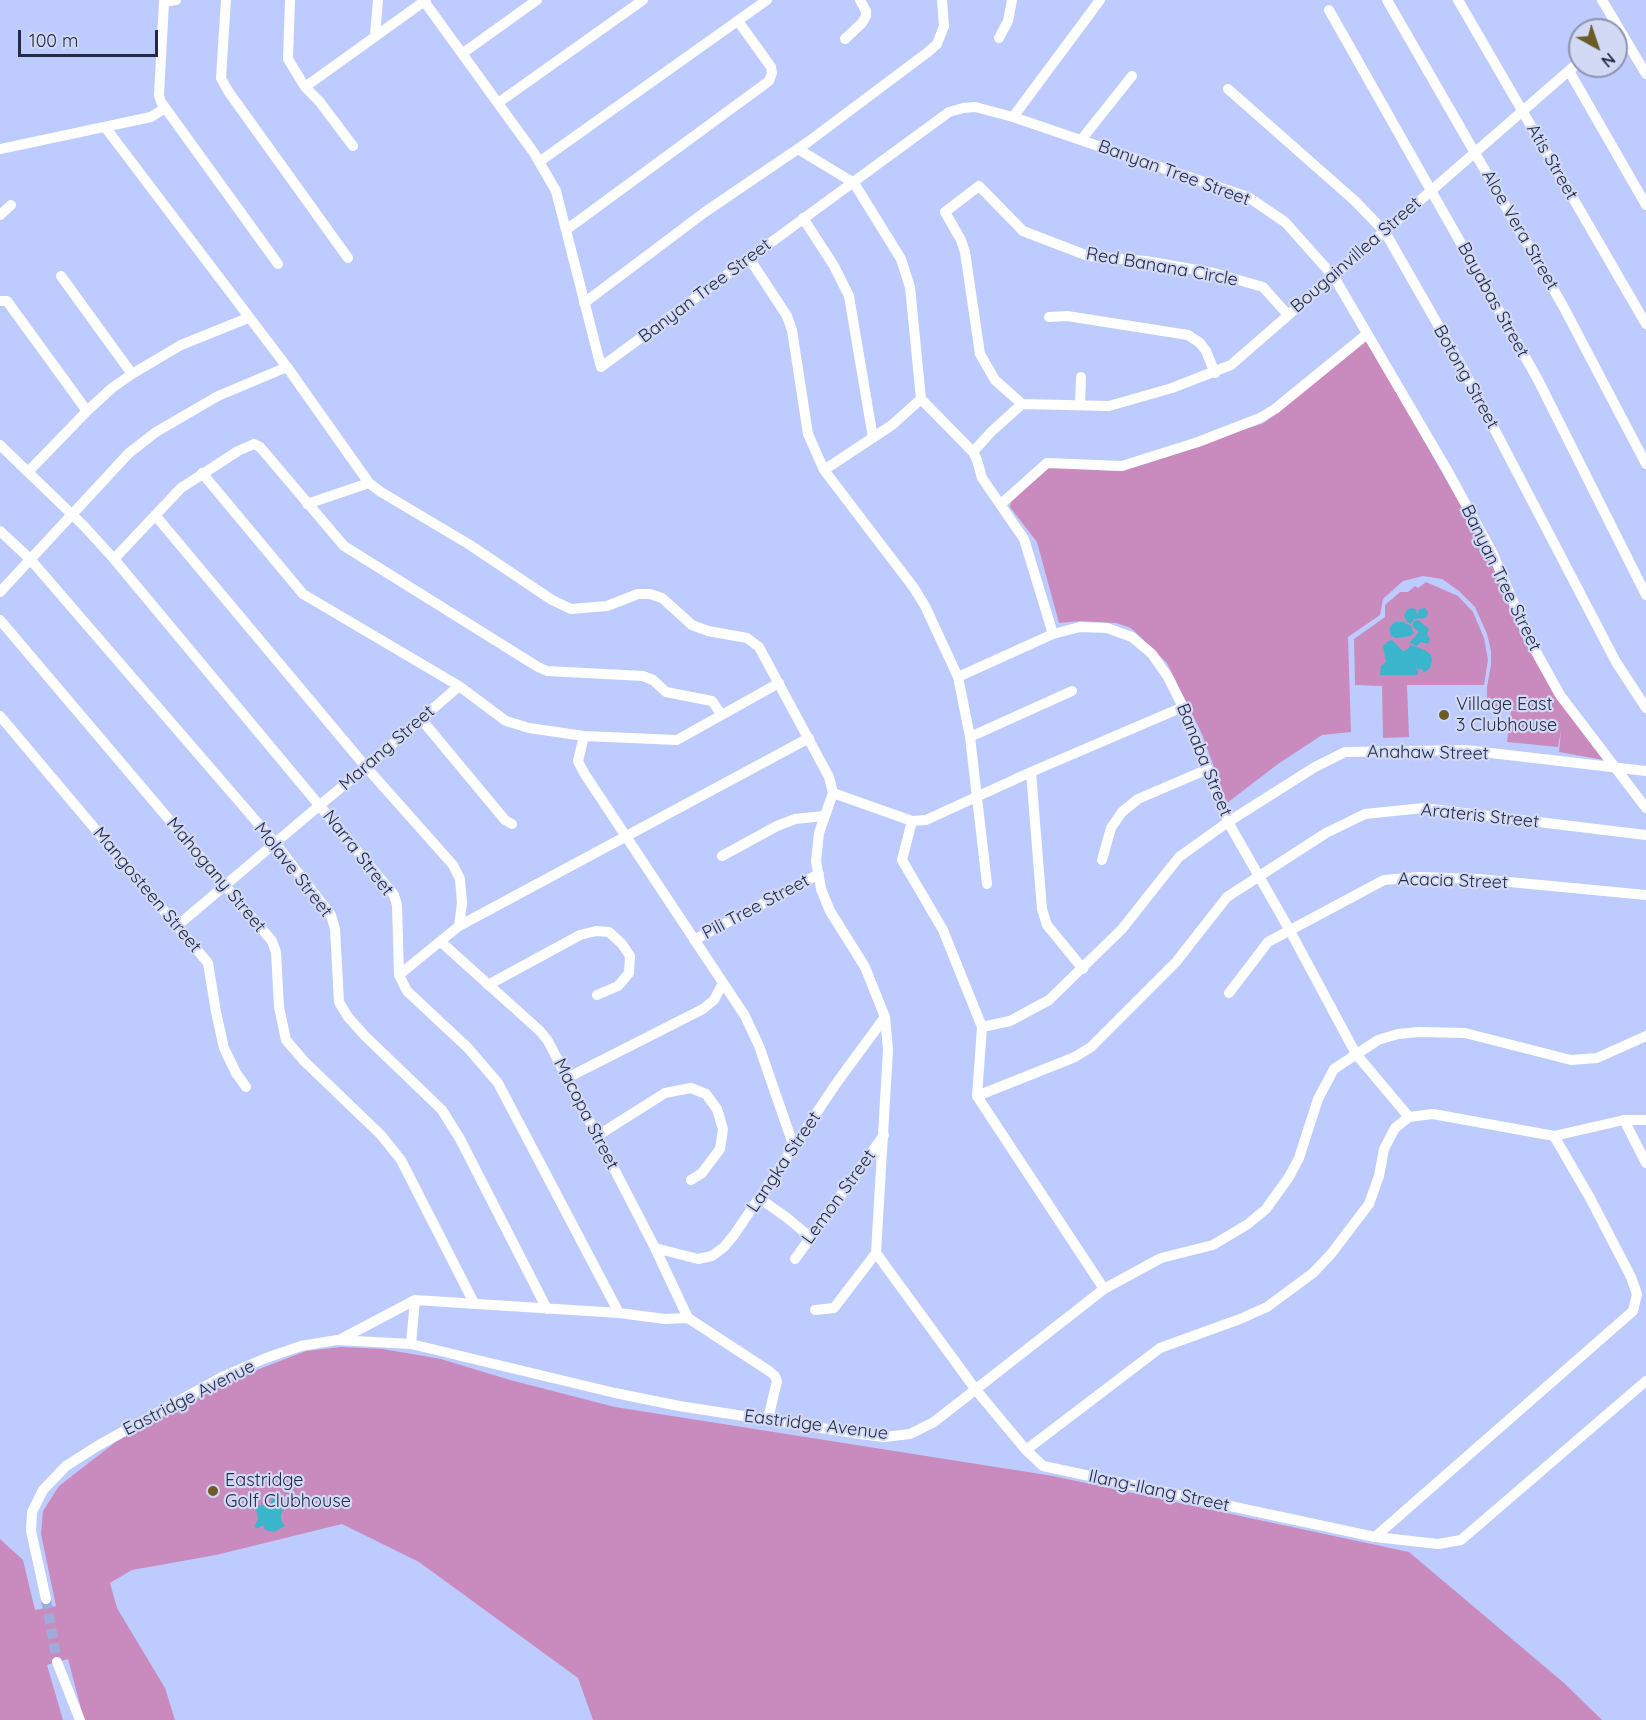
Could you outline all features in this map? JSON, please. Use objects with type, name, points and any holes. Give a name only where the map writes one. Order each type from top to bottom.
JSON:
[{"type":"street","points":[[176,0],[164,2],[159,95],[165,108],[278,264]]},
{"type":"street","points":[[226,0],[221,78],[348,258]]},
{"type":"street","points":[[290,0],[288,59],[305,87],[319,101],[353,146]]},
{"type":"street","points":[[375,35],[378,0]]},
{"type":"street","points":[[463,53],[537,0]]},
{"type":"street","points":[[498,103],[643,0]]},
{"type":"street","points":[[539,162],[766,0]]},
{"type":"street","points":[[845,39],[866,16],[860,0]]},
{"type":"street","points":[[305,87],[425,1],[539,162],[556,191],[584,303],[937,44],[944,26],[942,0]]},
{"type":"street","points":[[999,38],[1008,21],[1012,0]]},
{"type":"street","points":[[1013,117],[1100,0]]},
{"type":"street","name":"Aloe Vera Street","points":[[1387,0],[1563,306],[1646,464]]},
{"type":"street","name":"Atis Street","points":[[1458,0],[1646,324]]},
{"type":"street","points":[[1602,0],[1611,18]]},
{"type":"street","name":"Bayabas Street","points":[[1329,10],[1537,378],[1646,595]]},
{"type":"street","points":[[566,230],[769,81],[771,67],[738,21]]},
{"type":"street","points":[[1628,46],[1646,74]]},
{"type":"street","name":"Bougainvillea Street","points":[[1022,404],[1109,406],[1215,373],[1232,365],[1568,72]]},
{"type":"street","points":[[1081,140],[1132,76]]},
{"type":"street","points":[[1573,78],[1646,205]]},
{"type":"street","name":"Botong Street","points":[[1228,89],[1355,201],[1385,232],[1473,388],[1616,662],[1646,708]]},
{"type":"street","name":"Banyan Tree Street","points":[[584,303],[601,367],[949,112],[963,108],[975,107],[1013,117],[1248,197],[1285,222],[1334,277],[1447,470],[1493,554],[1529,639],[1560,695],[1646,808]]},
{"type":"street","points":[[0,149],[151,117],[165,108]]},
{"type":"street","points":[[105,127],[287,367],[369,483],[552,600],[571,609],[607,606],[638,594],[650,594],[662,598],[692,625],[708,631],[747,638],[759,647],[829,777],[833,793],[819,833],[816,861],[821,889],[830,911],[865,967],[885,1017],[888,1050],[876,1253],[834,1308],[815,1310]]},
{"type":"street","points":[[798,148],[854,183],[901,258],[910,287],[921,399],[973,452],[981,478],[1024,539],[1053,634]]},
{"type":"street","name":"Red Banana Circle","points":[[1022,404],[995,380],[980,354],[965,252],[962,240],[945,212],[979,186],[1023,231],[1088,256],[1146,261],[1214,273],[1263,287],[1288,315]]},
{"type":"street","points":[[0,215],[11,205]]},
{"type":"street","points":[[803,218],[834,267],[849,296],[873,438]]},
{"type":"street","points":[[749,258],[787,316],[792,330],[808,434],[824,470],[914,588],[925,606],[958,677],[970,737],[987,884]]},
{"type":"street","points":[[61,276],[132,374]]},
{"type":"street","points":[[0,301],[7,301],[87,411]]},
{"type":"street","points":[[1049,317],[1067,316],[1188,335],[1200,343],[1206,351],[1215,373]]},
{"type":"street","points":[[28,472],[87,411],[112,388],[132,374],[181,345],[249,318]]},
{"type":"street","points":[[1001,504],[1047,463],[1122,466],[1198,442],[1260,418],[1275,409],[1367,334]]},
{"type":"street","points":[[0,592],[129,453],[156,432],[218,396],[287,367]]},
{"type":"street","points":[[1080,405],[1081,377]]},
{"type":"street","points":[[824,470],[892,425],[921,399]]},
{"type":"street","points":[[973,452],[1022,404]]},
{"type":"street","points":[[114,559],[181,488],[238,451],[254,444],[260,447],[344,546],[538,667],[547,671],[643,676],[653,680],[666,692],[712,701],[721,714]]},
{"type":"street","name":"Narra Street","points":[[0,445],[114,559],[394,895],[397,905],[399,975]]},
{"type":"street","points":[[202,473],[303,594],[459,686],[506,721],[529,728],[584,736],[677,740],[779,683]]},
{"type":"street","points":[[307,504],[369,483]]},
{"type":"street","points":[[155,515],[366,767],[453,866],[459,879],[462,903],[459,926]]},
{"type":"street","name":"Molave Street","points":[[0,531],[30,559],[274,843],[331,915],[335,929],[339,1002],[348,1017],[442,1110],[460,1139],[547,1309]]},
{"type":"street","name":"Mahogany Street","points":[[0,620],[272,941],[276,952],[279,1007],[286,1040],[304,1061],[381,1135],[401,1160],[474,1303]]},
{"type":"street","name":"Banaba Street","points":[[958,677],[1053,634],[1080,627],[1107,628],[1132,637],[1152,654],[1168,677],[1183,707],[1228,822],[1356,1054],[1409,1117]]},
{"type":"street","name":"Marang Street","points":[[177,926],[459,686]]},
{"type":"street","points":[[970,737],[1072,691]]},
{"type":"street","points":[[833,793],[912,820],[926,820],[1183,707]]},
{"type":"street","name":"Mangosteen Street","points":[[0,716],[208,963],[224,1048],[236,1073],[246,1087]]},
{"type":"street","points":[[421,719],[505,820],[512,824]]},
{"type":"street","points":[[584,736],[578,761],[584,773],[745,1016],[759,1046],[794,1146]]},
{"type":"street","points":[[619,1313],[498,1083],[468,1048],[412,997],[399,975],[459,926],[809,738]]},
{"type":"street","name":"Anahaw Street","points":[[982,1027],[1010,1021],[1049,1000],[1122,929],[1179,857],[1228,822],[1315,767],[1345,752],[1465,750],[1646,771]]},
{"type":"street","points":[[1102,860],[1111,828],[1122,812],[1138,800],[1208,769]]},
{"type":"street","points":[[1031,772],[1042,909],[1047,925],[1083,969]]},
{"type":"street","name":"Arateris Street","points":[[977,1096],[1075,1057],[1091,1047],[1176,962],[1227,897],[1326,833],[1365,814],[1423,808],[1646,835]]},
{"type":"street","points":[[722,856],[777,826],[795,819],[825,816]]},
{"type":"street","points":[[912,820],[902,860],[942,930],[982,1027],[977,1096],[1104,1289]]},
{"type":"street","name":"Pili Tree Street","points":[[694,940],[819,874]]},
{"type":"street","name":"Acacia Street","points":[[1228,993],[1268,942],[1384,880],[1419,877],[1478,879],[1646,895]]},
{"type":"street","points":[[488,985],[580,935],[596,931],[609,932],[622,944],[630,956],[629,974],[618,986],[597,995]]},
{"type":"street","name":"Macopa Street","points":[[441,942],[540,1031],[548,1041],[656,1248],[688,1318]]},
{"type":"street","points":[[567,1078],[703,1009],[714,1000],[723,983]]},
{"type":"street","name":"Langka Street","points":[[656,1248],[698,1259],[712,1256],[724,1247],[885,1017]]},
{"type":"street","name":"Eastridge Avenue","points":[[46,1599],[31,1531],[32,1512],[43,1490],[66,1466],[99,1445],[224,1376],[301,1346],[337,1340],[411,1344],[679,1406],[884,1437],[910,1434],[934,1422],[1104,1289],[1161,1258],[1213,1245],[1248,1224],[1266,1209],[1289,1177],[1299,1158],[1318,1099],[1334,1069],[1378,1040],[1398,1034],[1465,1033],[1571,1060],[1597,1058],[1646,1036]]},
{"type":"street","points":[[597,1136],[665,1093],[691,1088],[706,1094],[717,1109],[723,1129],[720,1149],[702,1173],[691,1180]]},
{"type":"street","points":[[1026,1450],[1160,1348],[1267,1307],[1313,1273],[1331,1254],[1369,1204],[1379,1176],[1384,1149],[1395,1128],[1409,1117],[1433,1114],[1554,1136],[1624,1120],[1646,1120]]},
{"type":"street","points":[[1624,1120],[1646,1163]]},
{"type":"street","name":"Lemon Street","points":[[795,1259],[884,1135]]},
{"type":"street","points":[[1375,1537],[1633,1311],[1637,1294],[1631,1277],[1590,1198],[1554,1136]]},
{"type":"street","points":[[759,1198],[810,1237]]},
{"type":"street","name":"Ilang-Ilang Street","points":[[876,1253],[976,1390],[1042,1466],[1375,1537],[1438,1544],[1461,1540],[1646,1381]]},
{"type":"street","points":[[411,1344],[415,1300]]},
{"type":"street","points":[[337,1340],[415,1300],[619,1313],[665,1319],[688,1318],[775,1376],[777,1381],[768,1419]]},
{"type":"street","points":[[57,1662],[80,1720]]},
{"type":"shaded area","points":[[1366,339],[1489,555],[1524,640],[1557,699],[1605,755],[1604,760],[1559,752],[1561,730],[1558,747],[1507,742],[1511,711],[1528,712],[1496,708],[1487,699],[1491,651],[1487,634],[1475,607],[1459,591],[1442,579],[1423,576],[1403,581],[1383,599],[1380,615],[1348,637],[1351,732],[1322,735],[1278,764],[1227,803],[1202,734],[1167,663],[1131,628],[1116,623],[1080,621],[1059,623],[1037,542],[1010,507],[1011,501],[1048,467],[1116,471],[1264,423]]},
{"type":"shaded area","points":[[1426,582],[1458,596],[1473,612],[1484,638],[1488,660],[1484,685],[1407,685],[1409,737],[1383,738],[1382,686],[1355,685],[1354,639],[1385,617],[1385,605],[1400,592],[1408,592],[1415,586],[1418,588]]},
{"type":"shaded area","points":[[1411,608],[1416,609],[1417,615],[1419,609],[1425,608],[1428,615],[1425,618],[1414,619],[1411,624],[1406,621],[1404,615]]},
{"type":"shaded area","points":[[1418,620],[1429,629],[1427,634],[1430,639],[1428,644],[1421,642],[1417,646],[1409,643],[1419,632],[1412,626],[1414,621]]},
{"type":"shaded area","points":[[1395,622],[1410,625],[1414,633],[1410,636],[1396,638],[1391,636],[1389,628]]},
{"type":"shaded area","points":[[1392,640],[1403,651],[1410,645],[1425,650],[1431,655],[1430,668],[1424,673],[1422,669],[1419,670],[1414,666],[1418,675],[1380,675],[1381,666],[1386,662],[1383,646]]},
{"type":"shaded area","points":[[341,1347],[383,1349],[441,1359],[510,1380],[615,1407],[1053,1476],[1409,1552],[1564,1683],[1602,1720],[593,1720],[578,1678],[419,1562],[342,1524],[216,1555],[132,1570],[110,1583],[117,1608],[165,1688],[175,1720],[84,1720],[68,1659],[47,1665],[63,1720],[0,1720],[0,1539],[23,1560],[35,1610],[56,1606],[41,1534],[43,1511],[59,1486],[117,1441],[236,1378],[306,1351]]},
{"type":"shaded area","points":[[277,1497],[281,1499],[280,1506],[283,1511],[281,1520],[285,1526],[274,1532],[265,1530],[263,1525],[258,1528],[254,1527],[258,1519],[256,1508],[258,1505],[270,1505],[272,1499]]},
{"type":"tunnel","points":[[46,1599],[57,1662]]},
{"type":"place","name":"Village East 3 Clubhouse","points":[[1444,715]]},
{"type":"place","name":"Eastridge Golf Clubhouse","points":[[213,1491]]}]
